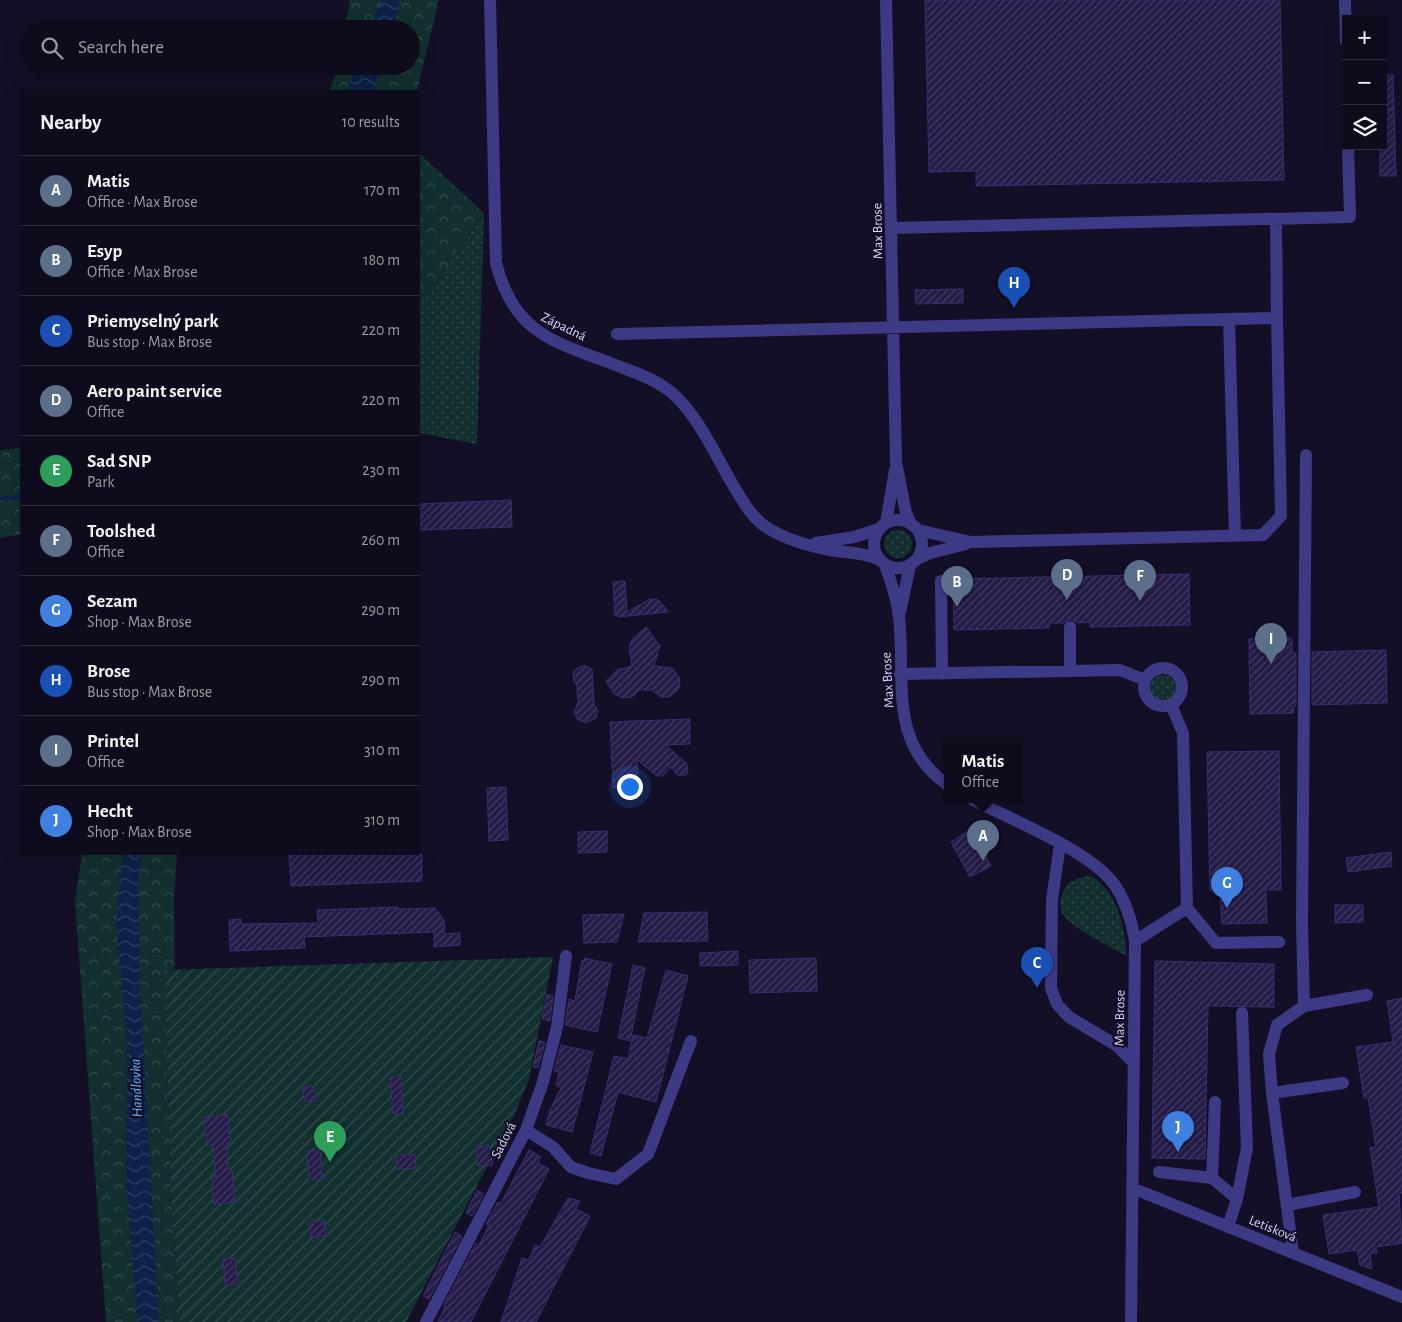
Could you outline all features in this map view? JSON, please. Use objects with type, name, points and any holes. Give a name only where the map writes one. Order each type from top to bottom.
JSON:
[{"type":"street","name":"Západná","points":[[490,0],[496,263],[502,286],[509,302],[520,317],[532,328],[556,341],[645,376],[678,398],[690,413],[744,504],[764,526],[785,538],[831,550],[868,554],[882,562]]},
{"type":"street","name":"Max Brose","points":[[886,0],[896,462],[906,513],[922,543],[921,552],[914,562],[899,616]]},
{"type":"street","points":[[1345,0],[1345,15]]},
{"type":"street","points":[[892,228],[1350,217],[1348,150]]},
{"type":"street","points":[[882,562],[898,569],[930,553],[971,542],[1263,535],[1281,516],[1276,219]]},
{"type":"street","points":[[617,334],[1277,318]]},
{"type":"street","points":[[1230,319],[1234,536]]},
{"type":"street","points":[[1304,1006],[1302,923],[1306,455]]},
{"type":"street","name":"Max Brose","points":[[896,462],[882,526],[874,542],[899,616],[902,704],[908,736],[922,760],[944,782]]},
{"type":"street","points":[[882,526],[898,520],[914,527],[971,542]]},
{"type":"street","name":"Západná","points":[[808,544],[854,537],[882,526]]},
{"type":"street","points":[[941,581],[942,674]]},
{"type":"street","points":[[1070,627],[1070,671]]},
{"type":"street","points":[[1161,668],[1176,673],[1182,688],[1179,698],[1171,704],[1158,706],[1150,701],[1144,689],[1146,680],[1151,672],[1161,668]]},
{"type":"street","points":[[900,674],[1120,670],[1146,680]]},
{"type":"street","points":[[1171,704],[1183,733],[1187,908],[1216,943],[1279,942]]},
{"type":"street","name":"Max Brose","points":[[979,803],[1060,844],[1098,868],[1115,886],[1132,921],[1134,941],[1131,1322]]},
{"type":"street","points":[[1060,844],[1052,900],[1051,988],[1057,1004],[1069,1017],[1116,1045],[1133,1062]]},
{"type":"street","points":[[1134,941],[1187,908]]},
{"type":"street","name":"Sadová","points":[[426,1322],[526,1130],[543,1082],[557,1027],[566,956]]},
{"type":"street","points":[[1293,1253],[1272,1093],[1269,1054],[1277,1025],[1304,1006],[1367,995]]},
{"type":"street","points":[[1228,1227],[1237,1198],[1247,1148],[1242,1013]]},
{"type":"street","points":[[526,1130],[553,1147],[571,1167],[616,1179],[648,1154],[691,1042]]},
{"type":"street","points":[[1272,1093],[1343,1083]]},
{"type":"street","points":[[1212,1178],[1215,1102]]},
{"type":"street","points":[[1159,1172],[1212,1178],[1237,1198]]},
{"type":"street","name":"Letisková","points":[[1132,1188],[1402,1297]]},
{"type":"street","points":[[1287,1205],[1354,1192]]},
{"type":"green space","points":[[350,0],[439,0],[417,90],[329,90],[335,75],[420,75],[420,20],[347,20]]},
{"type":"green space","points":[[420,154],[484,213],[431,290],[420,297]]},
{"type":"green space","points":[[484,213],[477,444],[420,433],[420,297],[431,290]]},
{"type":"green space","points":[[20,448],[20,534],[0,538],[0,450]]},
{"type":"green space","points":[[898,530],[908,534],[912,544],[908,554],[898,558],[888,554],[884,544],[888,534]]},
{"type":"green space","points":[[1163,675],[1172,679],[1176,688],[1172,697],[1163,701],[1154,697],[1150,688],[1154,679]]},
{"type":"green space","points":[[82,855],[177,855],[174,900],[175,969],[164,970],[172,1214],[180,1322],[106,1322],[75,901]]},
{"type":"green space","points":[[1091,876],[1108,891],[1114,901],[1122,922],[1127,956],[1076,927],[1065,917],[1062,911],[1060,905],[1065,888],[1078,878]]},
{"type":"green space","points":[[553,957],[529,1079],[516,1111],[406,1322],[180,1322],[172,1214],[164,970]]},
{"type":"water","points":[[382,0],[400,0],[396,20],[374,20]]},
{"type":"water","points":[[352,75],[379,75],[373,90],[348,90]]},
{"type":"water","name":"Handlovka","points":[[123,855],[143,855],[138,881],[141,1003],[159,1322],[137,1322],[126,1178],[127,1043],[116,924]]},
{"type":"building","points":[[925,0],[1280,0],[1284,180],[976,186],[976,171],[929,172]]},
{"type":"building","points":[[1387,75],[1393,75],[1396,176],[1380,176],[1380,150],[1387,150]]},
{"type":"building","points":[[963,289],[963,303],[916,304],[915,290]]},
{"type":"building","points":[[511,500],[512,527],[420,530],[420,504]]},
{"type":"building","points":[[1189,574],[1190,625],[1090,627],[1090,622],[1077,623],[1070,619],[1063,623],[1049,623],[1049,628],[954,630],[953,579]]},
{"type":"building","points":[[625,581],[627,612],[650,599],[656,599],[661,602],[668,612],[615,616],[613,582]]},
{"type":"building","points":[[646,627],[660,646],[654,666],[672,668],[679,677],[680,686],[669,697],[661,697],[652,690],[639,690],[632,697],[623,698],[614,694],[606,681],[617,670],[632,666],[629,647],[632,639]]},
{"type":"building","points":[[1292,638],[1292,653],[1296,653],[1296,706],[1293,706],[1294,713],[1250,714],[1249,639]]},
{"type":"building","points":[[1386,650],[1387,703],[1312,705],[1312,652]]},
{"type":"building","points":[[584,665],[592,669],[594,704],[598,711],[596,718],[586,723],[578,720],[574,712],[578,703],[577,686],[574,682],[573,673]]},
{"type":"building","points":[[690,719],[690,744],[666,745],[687,764],[688,772],[685,775],[677,775],[670,767],[663,776],[657,776],[637,760],[638,787],[613,788],[610,722]]},
{"type":"building","points":[[1279,751],[1281,890],[1266,890],[1267,923],[1222,924],[1220,891],[1210,891],[1207,752]]},
{"type":"building","points":[[506,787],[508,840],[489,841],[487,788]]},
{"type":"building","points":[[971,829],[991,866],[970,877],[951,842]]},
{"type":"building","points":[[607,831],[607,852],[578,853],[578,832]]},
{"type":"building","points":[[1391,852],[1392,866],[1348,872],[1346,858]]},
{"type":"building","points":[[422,854],[422,881],[291,886],[289,855]]},
{"type":"building","points":[[1335,905],[1363,905],[1363,922],[1335,923]]},
{"type":"building","points":[[398,907],[398,909],[435,908],[444,920],[445,934],[460,933],[460,945],[434,947],[434,932],[304,937],[305,948],[230,951],[229,920],[241,919],[241,924],[318,923],[317,910]]},
{"type":"building","points":[[707,912],[708,941],[638,942],[644,913]]},
{"type":"building","points":[[624,914],[617,942],[584,943],[583,915]]},
{"type":"building","points":[[738,951],[738,965],[700,966],[700,953]]},
{"type":"building","points":[[584,958],[612,964],[597,1032],[565,1025],[569,999],[575,1001],[582,960],[585,961]]},
{"type":"building","points":[[816,958],[817,991],[750,993],[749,960]]},
{"type":"building","points":[[1155,961],[1274,964],[1274,1007],[1208,1006],[1205,1159],[1152,1158]]},
{"type":"building","points":[[633,965],[645,968],[630,1041],[618,1038]]},
{"type":"building","points":[[666,970],[688,976],[656,1102],[618,1092],[601,1156],[590,1153],[614,1056],[628,1059],[633,1035],[647,1038]]},
{"type":"building","points":[[547,994],[553,996],[550,1021],[542,1019]]},
{"type":"building","points":[[1402,998],[1402,1193],[1399,1193],[1402,1243],[1376,1247],[1377,1253],[1370,1254],[1372,1269],[1360,1265],[1357,1250],[1329,1254],[1323,1215],[1379,1207],[1370,1148],[1376,1147],[1368,1098],[1364,1098],[1356,1047],[1393,1042],[1387,1001]]},
{"type":"building","points":[[539,1041],[545,1042],[538,1068],[533,1067]]},
{"type":"building","points":[[561,1045],[593,1052],[572,1132],[546,1125],[550,1110],[561,1088],[556,1085],[559,1072],[554,1071]]},
{"type":"building","points":[[401,1076],[403,1114],[393,1114],[390,1077]]},
{"type":"building","points":[[313,1086],[316,1100],[304,1101],[303,1087]]},
{"type":"building","points":[[228,1114],[230,1143],[226,1144],[228,1170],[232,1170],[235,1202],[214,1204],[212,1177],[216,1177],[213,1145],[207,1145],[204,1118]]},
{"type":"building","points":[[476,1146],[490,1146],[493,1165],[478,1166]]},
{"type":"building","points":[[320,1150],[322,1179],[309,1180],[307,1151]]},
{"type":"building","points":[[529,1150],[541,1157],[538,1163],[549,1169],[471,1322],[438,1322],[445,1307],[443,1306],[476,1243],[479,1245],[489,1225],[486,1224],[498,1202],[501,1203]]},
{"type":"building","points":[[415,1154],[416,1168],[397,1169],[396,1156]]},
{"type":"building","points":[[477,1190],[484,1194],[472,1216],[466,1213]]},
{"type":"building","points":[[568,1198],[580,1201],[576,1209],[590,1216],[536,1322],[501,1322],[522,1258],[529,1260],[535,1245],[540,1247]]},
{"type":"building","points":[[324,1220],[326,1236],[311,1237],[310,1221]]},
{"type":"building","points":[[455,1232],[462,1236],[429,1299],[423,1296]]},
{"type":"building","points":[[235,1258],[238,1284],[225,1285],[223,1259]]},
{"type":"waterway","points":[[0,498],[6,499],[20,496]]},
{"type":"place","name":"Brose","points":[[1014,308]]},
{"type":"place","name":"Aero paint service","points":[[1067,600]]},
{"type":"place","name":"Toolshed","points":[[1140,601]]},
{"type":"place","name":"Esyp","points":[[957,607]]},
{"type":"place","name":"Printel","points":[[1271,664]]},
{"type":"place","name":"Matis","points":[[983,861]]},
{"type":"place","name":"Sezam","points":[[1227,908]]},
{"type":"place","name":"Priemyselný park","points":[[1037,988]]},
{"type":"place","name":"Hecht","points":[[1178,1152]]},
{"type":"place","name":"Sad SNP","points":[[330,1162]]}]
